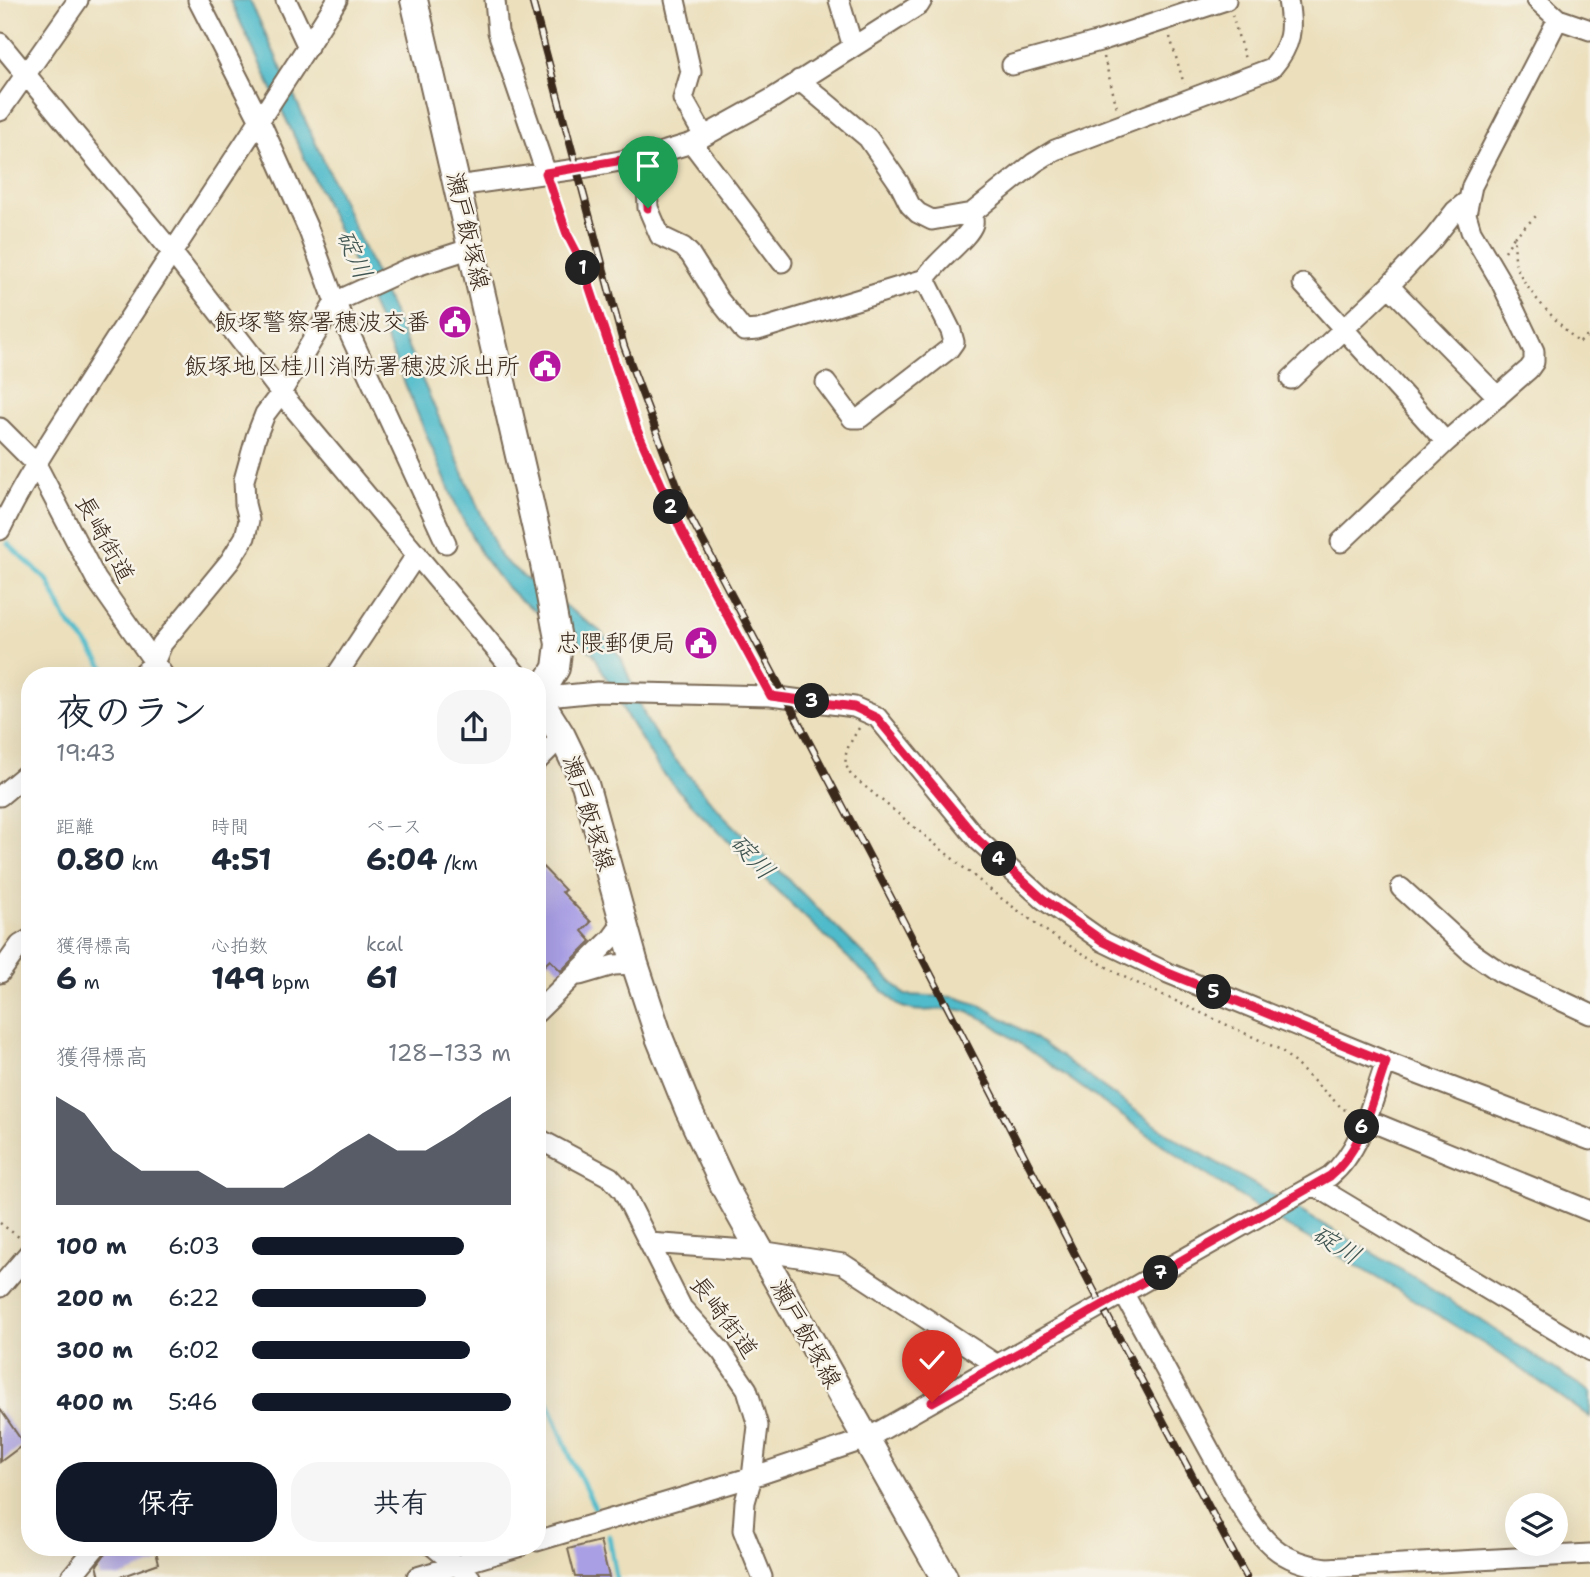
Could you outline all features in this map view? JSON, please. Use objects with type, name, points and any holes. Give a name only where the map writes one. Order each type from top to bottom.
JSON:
[{"type":"main road","name":"瀬戸飯塚線","points":[[414,0],[544,564],[559,644],[556,668],[546,684]]},
{"type":"main road","name":"瀬戸飯塚線","points":[[546,712],[562,736],[585,784],[635,964],[659,1037],[689,1111],[725,1188],[943,1577]]},
{"type":"street","points":[[0,111],[78,0]]},
{"type":"street","points":[[198,0],[262,118],[338,300],[446,543]]},
{"type":"street","points":[[286,0],[306,50]]},
{"type":"street","points":[[0,530],[36,464],[171,251],[262,118],[337,0]]},
{"type":"street","points":[[495,0],[498,32],[546,173]]},
{"type":"street","points":[[675,0],[691,72],[683,99],[698,140],[782,262]]},
{"type":"street","points":[[839,0],[853,47]]},
{"type":"street","points":[[457,186],[646,156],[698,140],[773,98],[892,23],[919,5],[922,0]]},
{"type":"street","points":[[799,80],[868,138],[899,183],[910,205],[918,213],[932,220],[972,213],[1034,163],[1055,150],[1272,68],[1285,52],[1292,32],[1288,0]]},
{"type":"street","points":[[1537,0],[1559,19],[1590,30]]},
{"type":"street","points":[[1012,65],[1165,20],[1228,6]]},
{"type":"street","points":[[1341,542],[1534,362],[1534,351],[1501,282],[1471,232],[1466,214],[1472,186],[1559,19]]},
{"type":"street","points":[[0,43],[171,251],[281,393],[510,667]]},
{"type":"street","points":[[646,156],[648,208],[660,236],[683,247],[690,254],[719,300],[744,331],[758,330],[925,279],[931,269],[966,234],[973,224],[972,213]]},
{"type":"street","points":[[1291,379],[1389,286],[1467,201]]},
{"type":"street","points":[[154,667],[162,644],[230,561],[245,537],[249,520],[244,480],[265,414],[281,393],[338,300],[407,269],[472,247]]},
{"type":"street","points":[[825,383],[852,418],[860,418],[949,349],[954,342],[951,331],[925,279]]},
{"type":"street","points":[[1303,284],[1447,442]]},
{"type":"street","points":[[1389,286],[1498,397]]},
{"type":"street","name":"長崎街道","points":[[0,428],[36,464],[96,579],[151,667]]},
{"type":"street","points":[[342,667],[416,554]]},
{"type":"street","points":[[546,697],[597,692],[669,692],[771,696],[854,707],[877,718],[978,840],[1043,899],[1104,942],[1168,973],[1386,1062],[1590,1140]]},
{"type":"street","points":[[546,752],[562,736]]},
{"type":"street","points":[[0,796],[21,778]]},
{"type":"street","points":[[1401,888],[1481,959],[1500,972],[1590,1014]]},
{"type":"street","points":[[546,1004],[611,939],[620,928],[622,918]]},
{"type":"street","points":[[0,973],[21,944]]},
{"type":"street","points":[[573,978],[614,965],[635,964]]},
{"type":"street","points":[[546,1538],[752,1477],[866,1439],[1125,1294],[1343,1166],[1354,1146],[1386,1062]]},
{"type":"street","points":[[1365,1119],[1590,1211]]},
{"type":"street","name":"長崎街道","points":[[546,1143],[610,1177],[623,1191],[681,1308],[721,1351],[747,1389],[758,1426],[743,1530],[762,1577]]},
{"type":"street","points":[[1314,1185],[1590,1351]]},
{"type":"street","points":[[649,1243],[760,1251],[843,1264],[998,1365]]},
{"type":"street","points":[[0,1287],[21,1252]]},
{"type":"street","points":[[1125,1294],[1238,1502],[1256,1531],[1280,1553],[1303,1565],[1327,1568],[1590,1554]]},
{"type":"street","points":[[71,1577],[88,1556]]},
{"type":"street","points":[[442,1556],[457,1573]]},
{"type":"street","points":[[417,1577],[457,1573],[497,1556]]},
{"type":"path","points":[[1228,6],[1249,76]]},
{"type":"path","points":[[1165,20],[1188,99]]},
{"type":"path","points":[[1100,41],[1121,125]]},
{"type":"path","points":[[546,173],[567,234],[581,261],[637,430],[682,532],[771,696]]},
{"type":"path","points":[[1501,282],[1505,250],[1514,237],[1536,216]]},
{"type":"path","points":[[1514,237],[1516,264],[1549,312],[1579,342],[1590,334]]},
{"type":"path","points":[[0,1223],[21,1241]]},
{"type":"water","name":"碇川","points":[[230,0],[250,0],[383,290],[500,557],[600,631],[621,658],[647,721],[660,742],[721,813],[905,995],[955,997],[982,1006],[1032,1036],[1171,1136],[1417,1279],[1590,1392],[1590,1417],[1503,1356],[1398,1290],[1280,1222],[1190,1164],[988,1021],[961,1010],[922,1011],[898,1005],[769,883],[678,790],[660,770],[593,653],[519,599],[481,554],[458,510],[359,274]]},
{"type":"building","points":[[546,870],[565,890],[562,892],[591,922],[582,931],[591,941],[561,971],[550,960],[546,964]]},
{"type":"building","points":[[0,1409],[21,1440],[21,1446],[0,1462]]},
{"type":"building","points":[[600,1541],[609,1577],[575,1577],[568,1549]]},
{"type":"building","points":[[104,1556],[157,1556],[159,1563],[120,1577],[100,1577],[97,1565]]},
{"type":"waterway","points":[[8,544],[48,581],[67,621],[104,667]]},
{"type":"waterway","points":[[546,1397],[595,1508]]},
{"type":"waterway","points":[[609,1536],[616,1577]]},
{"type":"railway","points":[[532,0],[624,346],[685,507],[1246,1577]]},
{"type":"place","name":"飯塚警察署穂波交番","points":[[455,322]]},
{"type":"place","name":"飯塚地区桂川消防署穂波派出所","points":[[545,366]]},
{"type":"place","name":"忠隈郵便局","points":[[701,643]]},
{"type":"route","points":[[648,208],[646,156],[546,173],[567,234],[581,261],[637,430],[682,532],[771,696],[854,707],[877,718],[978,840],[1043,899],[1104,942],[1168,973],[1386,1062],[1354,1146],[1343,1166],[1330,1176],[932,1402]]}]
